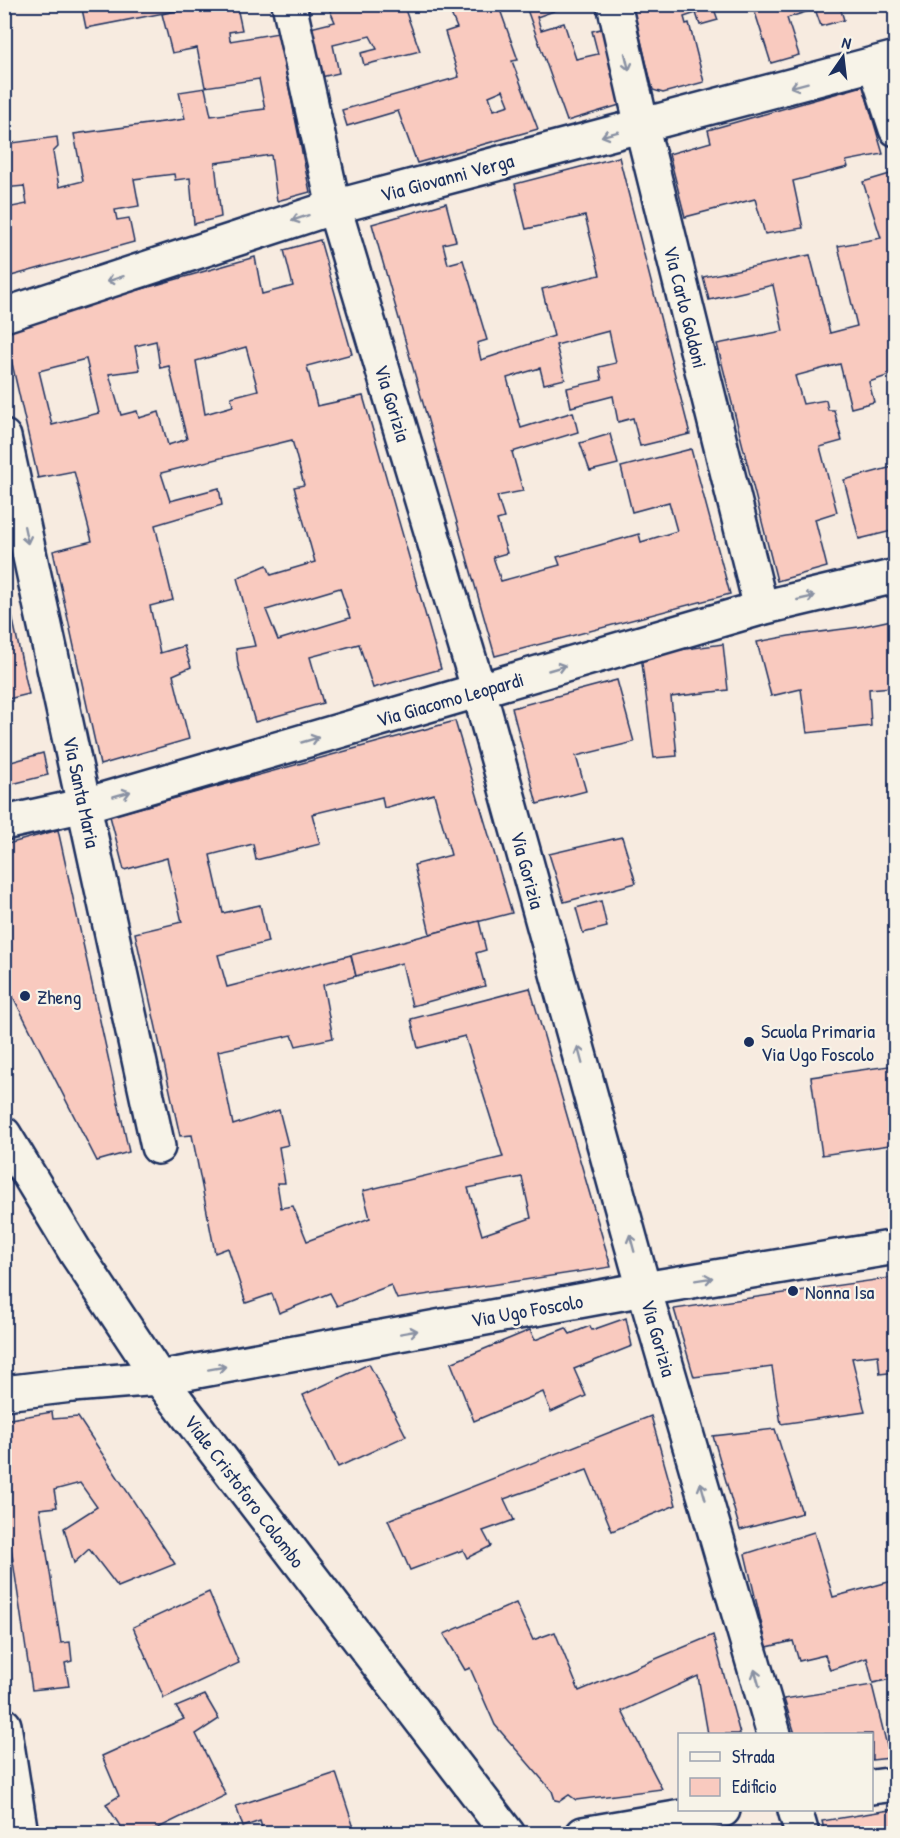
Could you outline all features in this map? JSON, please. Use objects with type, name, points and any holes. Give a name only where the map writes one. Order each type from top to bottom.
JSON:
[{"type":"street","name":"Via Gorizia","points":[[289,4],[334,207],[479,691],[644,1289],[774,1733]]},
{"type":"street","name":"Via Carlo Goldoni","points":[[614,4],[641,126],[761,608]]},
{"type":"street","name":"Via Giovanni Verga","points":[[4,315],[334,207],[885,62]]},
{"type":"street","points":[[885,62],[896,129]]},
{"type":"street","name":"Via Santa Maria","points":[[4,437],[158,1147]]},
{"type":"street","name":"Via Giacomo Leopardi","points":[[4,824],[85,805],[761,608],[896,576]]},
{"type":"street","name":"Viale Cristoforo Colombo","points":[[4,1134],[76,1253],[159,1378],[508,1833]]},
{"type":"street","name":"Via Ugo Foscolo","points":[[4,1393],[159,1378],[644,1289],[896,1247]]},
{"type":"street","points":[[4,1725],[21,1833]]},
{"type":"street","points":[[873,1787],[896,1784]]},
{"type":"street","points":[[583,1833],[711,1811]]},
{"type":"street","points":[[796,1811],[802,1833]]},
{"type":"building","points":[[81,4],[194,4],[195,7],[86,28]]},
{"type":"building","points":[[194,4],[251,4],[237,7],[242,30],[229,32],[230,41],[278,33],[310,192],[277,201],[271,155],[215,163],[221,217],[194,224],[190,178],[175,180],[174,174],[134,179],[139,206],[115,210],[117,220],[129,218],[134,242],[4,278],[4,229],[11,227],[7,208],[27,204],[24,186],[4,188],[4,140],[5,144],[57,137],[58,147],[53,152],[59,187],[83,181],[74,134],[185,119],[179,92],[205,88],[211,116],[265,109],[259,79],[205,87],[197,48],[172,53],[162,14],[195,7]]},
{"type":"building","points":[[327,4],[403,4],[420,51],[364,65],[361,53],[377,49],[370,36],[333,45],[339,73],[312,79],[302,30],[335,22]]},
{"type":"building","points":[[447,4],[498,4],[518,60],[512,61],[538,129],[417,163],[398,111],[347,126],[342,110],[459,77],[445,32],[457,28]],"holes":[[[503,90],[509,105],[494,110],[489,96]]]},
{"type":"building","points":[[525,4],[573,4],[537,17],[541,30],[564,23],[576,59],[598,54],[592,31],[605,28],[623,104],[567,121]]},
{"type":"building","points":[[632,4],[725,4],[714,9],[718,20],[700,25],[696,13],[684,17],[686,24],[689,23],[704,82],[663,93],[653,90]]},
{"type":"building","points":[[741,4],[839,4],[844,20],[821,26],[815,9],[787,18],[799,55],[771,63],[753,6],[742,9]]},
{"type":"building","points":[[863,86],[883,154],[846,161],[848,167],[793,181],[803,228],[765,234],[755,199],[685,217],[669,154],[711,142],[708,130]]},
{"type":"building","points":[[619,157],[690,434],[640,446],[633,418],[618,422],[613,396],[571,407],[567,388],[602,380],[599,367],[616,363],[609,331],[556,345],[565,379],[544,384],[540,368],[507,378],[521,428],[573,412],[578,432],[512,452],[523,491],[497,496],[504,518],[497,520],[507,553],[493,557],[501,581],[560,565],[557,557],[639,534],[641,542],[677,531],[669,502],[632,512],[621,467],[691,449],[730,594],[495,656],[372,224],[446,203],[456,241],[443,244],[448,264],[463,260],[487,340],[477,343],[481,360],[554,336],[542,289],[600,275],[585,216],[526,229],[515,184]]},
{"type":"building","points":[[890,174],[896,191],[896,373],[869,382],[874,402],[851,408],[840,364],[795,376],[803,404],[826,400],[828,410],[834,410],[842,441],[820,447],[837,512],[815,519],[827,567],[777,581],[717,344],[783,331],[773,285],[709,300],[703,277],[810,255],[830,333],[857,326],[838,246],[881,238],[863,182]]},
{"type":"building","points":[[320,240],[352,354],[307,366],[317,406],[363,396],[441,669],[373,688],[359,644],[310,657],[323,703],[255,722],[238,665],[236,649],[255,646],[237,578],[267,565],[271,575],[315,562],[294,487],[304,485],[292,440],[161,473],[170,501],[219,488],[222,505],[155,525],[173,600],[150,606],[160,653],[184,646],[191,667],[173,675],[189,739],[100,765],[53,551],[92,541],[74,471],[38,478],[4,328],[255,257],[262,294],[293,286],[284,250]],"holes":[[[156,341],[160,368],[169,366],[187,439],[168,445],[159,412],[139,418],[137,411],[121,415],[109,374],[140,370],[135,346]],[[246,347],[258,390],[231,397],[233,406],[205,414],[196,361]],[[86,359],[99,413],[52,425],[39,371]],[[340,588],[350,618],[278,640],[266,610]]]},
{"type":"building","points":[[610,434],[618,464],[590,471],[580,443]]},
{"type":"building","points":[[896,466],[896,530],[859,539],[844,480]]},
{"type":"building","points":[[4,579],[29,694],[4,700]]},
{"type":"building","points":[[896,619],[896,699],[893,699],[892,687],[869,689],[871,726],[807,733],[801,689],[771,696],[757,642],[859,627]]},
{"type":"building","points":[[723,644],[728,690],[671,697],[677,756],[654,758],[641,655]]},
{"type":"building","points":[[617,680],[634,742],[576,756],[586,791],[537,804],[512,708]]},
{"type":"building","points":[[455,721],[512,913],[430,934],[414,865],[451,855],[434,794],[384,808],[382,797],[312,814],[320,844],[256,860],[253,844],[210,855],[223,913],[260,905],[268,942],[218,955],[227,987],[351,955],[356,976],[323,985],[333,1038],[296,1046],[292,1035],[218,1051],[233,1125],[279,1110],[288,1145],[279,1147],[285,1183],[277,1183],[281,1208],[293,1206],[307,1241],[370,1218],[363,1191],[503,1157],[465,1036],[418,1048],[411,1019],[530,988],[611,1267],[397,1299],[391,1285],[337,1306],[330,1293],[279,1313],[272,1294],[246,1303],[228,1248],[215,1253],[192,1135],[180,1136],[135,933],[182,922],[167,858],[124,870],[110,816]],"holes":[[[522,1177],[531,1218],[482,1235],[468,1188]]]},
{"type":"building","points":[[43,753],[48,775],[4,786],[4,764]]},
{"type":"building","points":[[58,830],[129,1152],[97,1161],[4,979],[4,845]]},
{"type":"building","points":[[622,837],[636,883],[564,902],[549,854]]},
{"type":"building","points":[[601,901],[607,927],[583,933],[576,908]]},
{"type":"building","points":[[479,921],[486,950],[476,953],[485,986],[412,1006],[402,963],[356,976],[351,955]]},
{"type":"building","points":[[896,1065],[896,1144],[822,1155],[811,1077]]},
{"type":"building","points":[[896,1277],[896,1372],[880,1374],[878,1355],[852,1358],[865,1412],[781,1424],[772,1367],[694,1377],[674,1309]]},
{"type":"building","points":[[626,1318],[632,1346],[574,1369],[586,1396],[551,1412],[543,1392],[474,1421],[451,1363],[530,1330],[535,1340],[566,1328],[570,1334],[590,1326],[592,1330]]},
{"type":"building","points":[[369,1364],[406,1436],[338,1467],[303,1395]]},
{"type":"building","points":[[52,1412],[53,1419],[78,1417],[175,1564],[118,1587],[89,1549],[74,1563],[64,1528],[97,1507],[80,1483],[54,1490],[57,1507],[40,1509],[61,1643],[70,1642],[72,1661],[65,1663],[69,1686],[32,1690],[4,1500],[4,1420]]},
{"type":"building","points":[[651,1416],[676,1505],[612,1531],[587,1470],[504,1499],[514,1520],[483,1531],[491,1546],[467,1558],[463,1550],[410,1570],[388,1520]]},
{"type":"building","points":[[775,1429],[802,1513],[740,1530],[713,1436]]},
{"type":"building","points":[[814,1532],[833,1597],[896,1580],[896,1678],[873,1683],[867,1658],[830,1670],[825,1655],[799,1661],[793,1641],[767,1647],[745,1554]]},
{"type":"building","points":[[209,1592],[239,1663],[164,1698],[133,1627]]},
{"type":"building","points":[[516,1603],[533,1640],[555,1632],[579,1691],[713,1635],[740,1733],[708,1733],[698,1676],[622,1711],[662,1789],[576,1800],[569,1795],[560,1801],[555,1800],[552,1791],[495,1725],[470,1668],[465,1670],[444,1634]]},
{"type":"building","points":[[872,1685],[890,1758],[873,1760],[873,1733],[795,1733],[784,1699]]},
{"type":"building","points":[[205,1695],[219,1719],[196,1734],[226,1795],[146,1834],[125,1834],[106,1804],[119,1796],[102,1756],[184,1719],[176,1707]]},
{"type":"building","points":[[336,1773],[355,1831],[348,1834],[264,1834],[260,1821],[243,1827],[236,1806]]},
{"type":"building","points":[[896,1809],[896,1834],[825,1834],[822,1821]]},
{"type":"place","name":"Zheng","points":[[25,996]]},
{"type":"place","name":"Scuola Primaria Via Ugo Foscolo","points":[[749,1042]]},
{"type":"place","name":"Nonna Isa","points":[[793,1291]]}]
